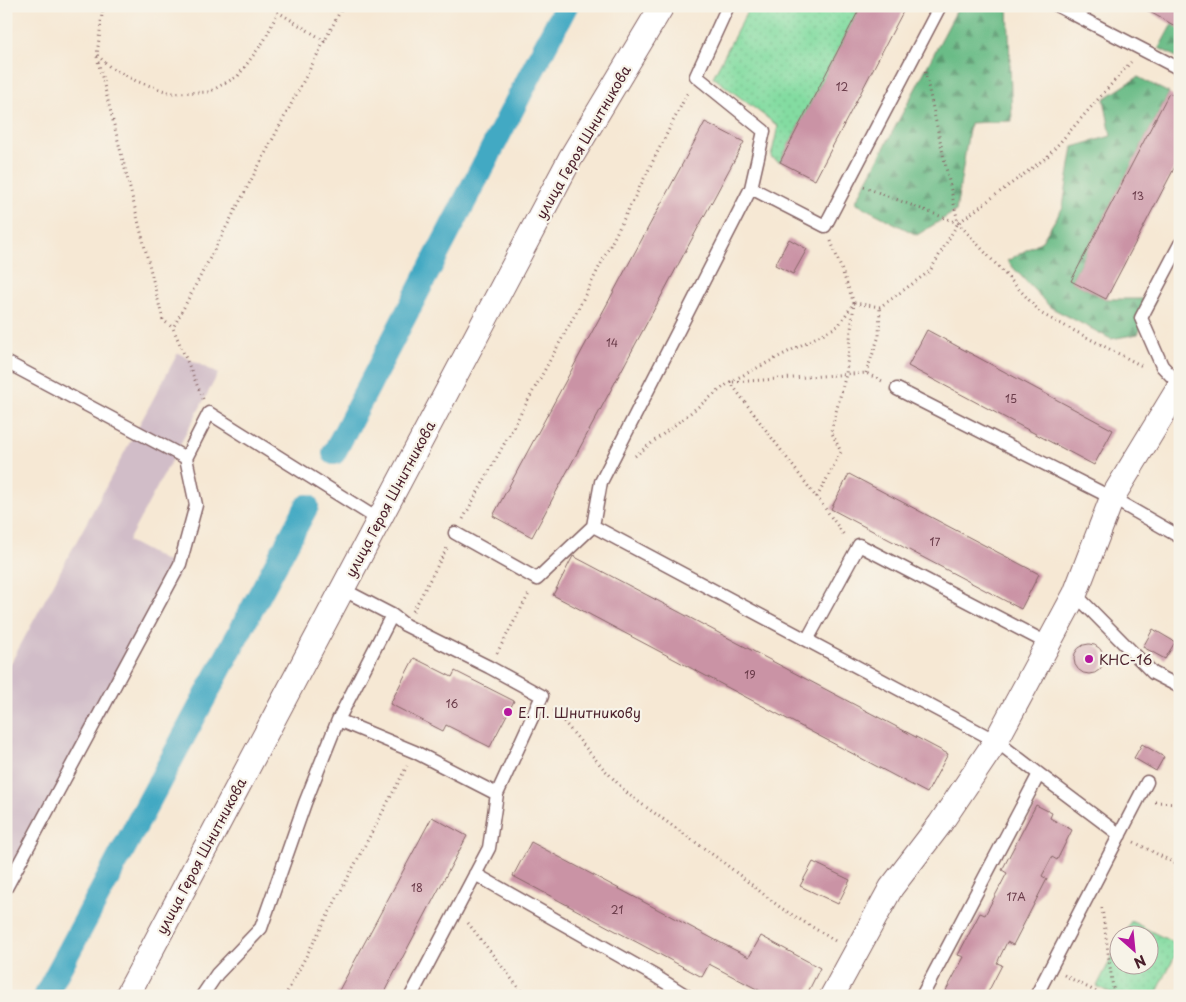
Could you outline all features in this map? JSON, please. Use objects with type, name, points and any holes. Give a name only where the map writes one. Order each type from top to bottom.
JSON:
[{"type":"street","name":"улица Героя Шнитникова","points":[[127,996],[570,159],[662,6]]},
{"type":"street","points":[[832,996],[891,888],[940,824],[996,741],[1076,594],[1112,498],[1180,386]]},
{"type":"lane","points":[[455,533],[537,579],[593,526],[601,482],[751,188],[764,131],[696,76],[728,6]]},
{"type":"lane","points":[[751,188],[826,226],[940,6]]},
{"type":"lane","points":[[1058,6],[1180,69]]},
{"type":"lane","points":[[1180,244],[1141,318],[1162,366],[1180,386]]},
{"type":"lane","points":[[6,362],[186,458]]},
{"type":"lane","points":[[897,389],[1112,498],[1180,537]]},
{"type":"lane","points":[[6,888],[180,564],[196,505],[186,458],[209,413],[379,520]]},
{"type":"lane","points":[[593,526],[996,741],[1120,835]]},
{"type":"lane","points":[[807,640],[859,545],[1049,644]]},
{"type":"lane","points":[[342,589],[392,615],[405,625],[542,696],[497,794],[489,848],[411,996]]},
{"type":"lane","points":[[1076,594],[1153,673],[1180,687]]},
{"type":"lane","points":[[202,996],[216,974],[261,928],[305,803],[338,720],[392,615]]},
{"type":"lane","points":[[338,720],[415,752],[497,794]]},
{"type":"lane","points":[[922,996],[1039,774]]},
{"type":"lane","points":[[1036,996],[1147,782]]},
{"type":"lane","points":[[475,874],[687,996]]},
{"type":"path","points":[[103,6],[96,55],[163,320],[173,328],[209,413]]},
{"type":"path","points":[[96,55],[110,67],[136,81],[171,93],[209,92],[238,76],[264,41],[282,6]]},
{"type":"path","points":[[173,328],[343,6]]},
{"type":"path","points":[[278,12],[325,41]]},
{"type":"path","points":[[919,46],[958,223]]},
{"type":"path","points":[[854,302],[880,307],[930,271],[958,223],[1047,157],[1142,50]]},
{"type":"path","points":[[515,424],[577,311],[696,76]]},
{"type":"path","points":[[849,181],[958,223],[1042,314],[1145,368]]},
{"type":"path","points":[[816,497],[841,452],[831,431],[846,374],[854,302],[826,226]]},
{"type":"path","points":[[632,459],[730,382],[838,326],[854,302]]},
{"type":"path","points":[[866,373],[879,336],[880,307]]},
{"type":"path","points":[[730,382],[866,373],[897,389]]},
{"type":"path","points":[[730,382],[846,538],[859,545]]},
{"type":"path","points":[[489,667],[537,579]]},
{"type":"path","points":[[542,696],[601,766],[629,795],[719,859],[781,908],[855,953]]},
{"type":"path","points":[[285,996],[415,752]]},
{"type":"path","points":[[1120,835],[1180,866]]},
{"type":"path","points":[[1098,878],[1114,996]]},
{"type":"path","points":[[457,908],[525,996]]},
{"type":"path","points":[[1050,968],[1104,996]]},
{"type":"shaded area","points":[[178,353],[218,374],[128,541],[181,569],[6,894],[6,672]]},
{"type":"green space","points":[[750,6],[861,6],[780,162],[771,157],[778,126],[713,77]]},
{"type":"green space","points":[[959,6],[1008,6],[1012,121],[970,123],[956,211],[917,235],[855,203]]},
{"type":"green space","points":[[1172,24],[1180,29],[1180,59],[1159,48]]},
{"type":"green space","points":[[1138,77],[1169,93],[1071,281],[1106,299],[1156,299],[1138,334],[1111,339],[1050,307],[1007,261],[1042,241],[1063,207],[1073,147],[1111,136],[1104,99]]},
{"type":"green space","points":[[1158,935],[1180,946],[1155,996],[1115,996],[1097,986],[1108,965],[1108,974],[1158,974]]},
{"type":"building","points":[[861,6],[906,6],[815,180],[780,162]]},
{"type":"building","points":[[1139,6],[1180,6],[1180,29],[1168,22]]},
{"type":"building","points":[[1169,93],[1180,99],[1180,157],[1106,299],[1071,281]]},
{"type":"building","points":[[705,122],[744,142],[532,537],[493,516]]},
{"type":"building","points":[[789,239],[807,249],[793,274],[775,265]]},
{"type":"building","points":[[927,330],[1113,430],[1094,465],[908,366]]},
{"type":"building","points":[[849,474],[1039,574],[1021,609],[831,509]]},
{"type":"building","points":[[573,556],[948,754],[927,793],[553,595]]},
{"type":"building","points":[[1153,629],[1175,642],[1165,659],[1143,647]]},
{"type":"building","name":"КНС-16","points":[[1089,644],[1100,648],[1104,659],[1100,670],[1089,674],[1078,670],[1074,659],[1078,648]]},
{"type":"building","points":[[414,658],[452,677],[455,671],[514,701],[490,747],[446,725],[443,731],[390,704]]},
{"type":"building","points":[[1142,744],[1164,757],[1156,771],[1134,758]]},
{"type":"building","points":[[1036,805],[1052,813],[1050,818],[1072,830],[1057,860],[1052,857],[1042,876],[1047,879],[1013,945],[1007,942],[997,963],[1002,965],[986,996],[943,996],[964,957],[958,955],[980,913],[985,915],[1007,873],[1002,870]]},
{"type":"building","points":[[432,817],[467,836],[382,996],[336,996]]},
{"type":"building","points":[[531,842],[749,957],[761,936],[820,968],[806,996],[770,996],[709,964],[702,977],[513,876]]},
{"type":"building","points":[[813,862],[850,880],[838,904],[800,886]]},
{"type":"waterway","points":[[334,453],[566,6]]},
{"type":"waterway","points":[[45,996],[307,506]]},
{"type":"place","name":"КНС-16","points":[[1089,659]]},
{"type":"place","name":"Е. П. Шнитникову","points":[[508,712]]}]
